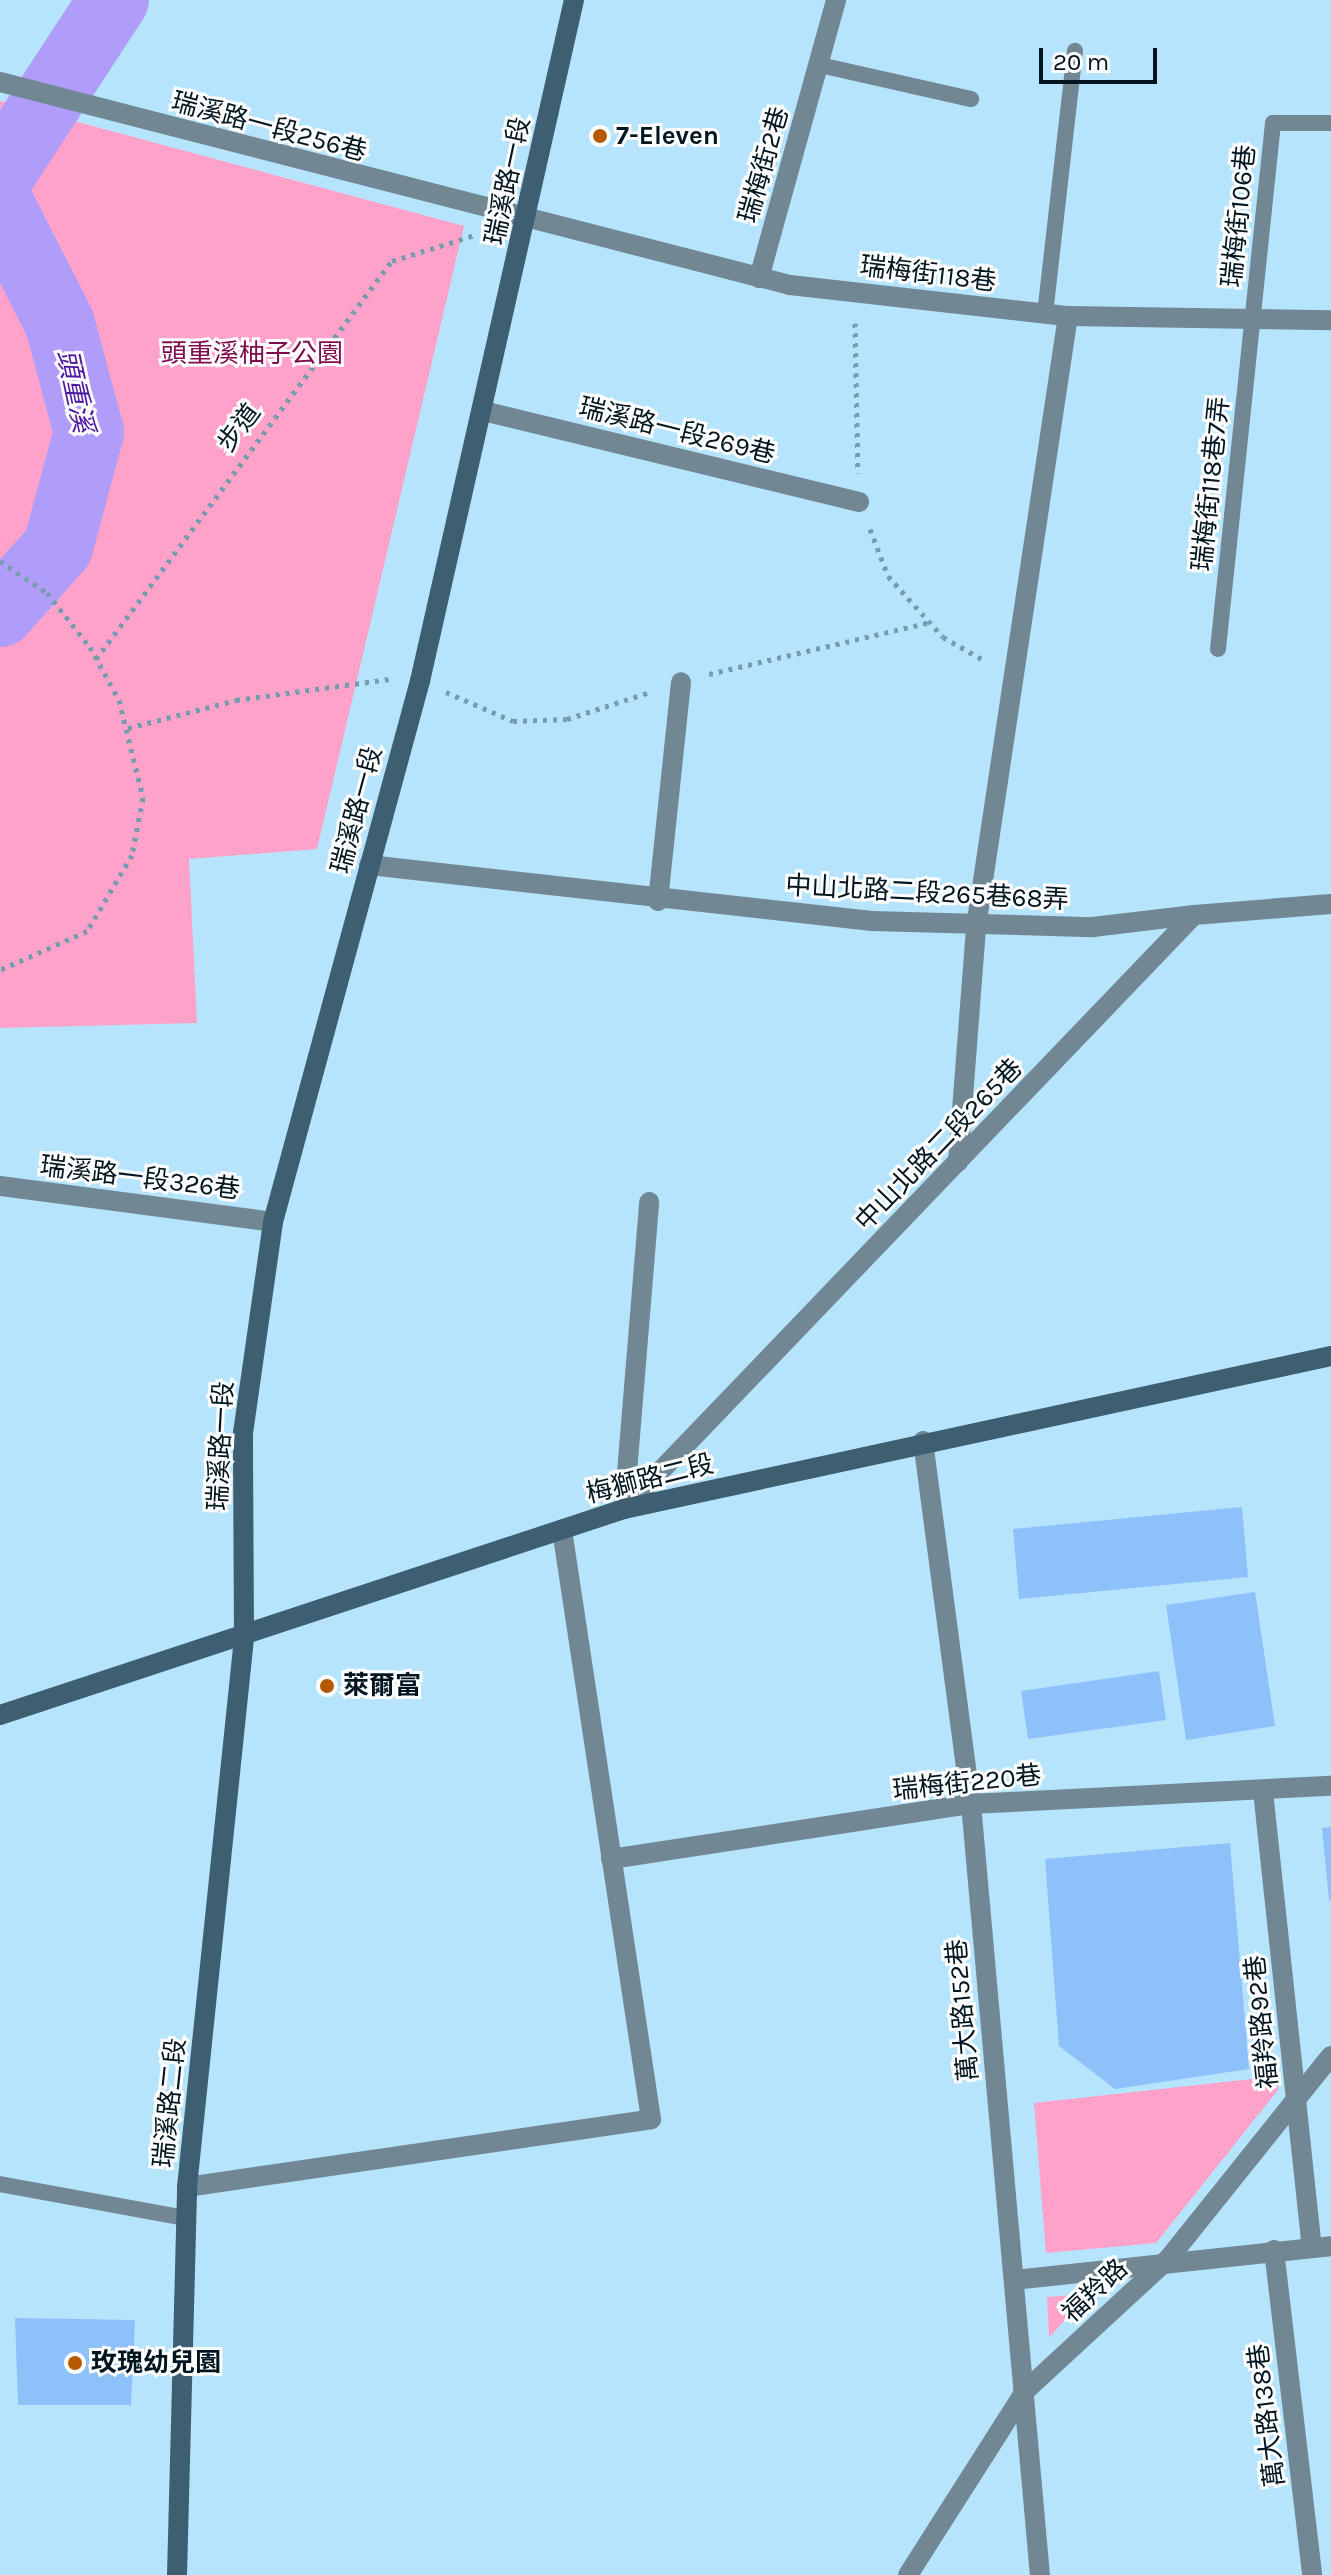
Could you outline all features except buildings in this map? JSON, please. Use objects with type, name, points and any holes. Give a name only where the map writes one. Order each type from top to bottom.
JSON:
[{"type":"street","name":"瑞溪路一段","points":[[244,1638],[243,1433],[273,1222],[420,681],[574,0]]},
{"type":"street","name":"瑞梅街2巷","points":[[759,278],[836,0]]},
{"type":"street","name":"瑞溪路一段256巷","points":[[0,82],[526,220]]},
{"type":"street","name":"瑞梅街118巷","points":[[526,220],[759,278],[1045,314],[1252,324],[1331,320]]},
{"type":"street","points":[[958,1162],[976,927],[1068,316]]},
{"type":"street","name":"瑞溪路一段269巷","points":[[483,411],[859,502]]},
{"type":"street","points":[[658,901],[681,682]]},
{"type":"street","name":"中山北路二段265巷68弄","points":[[369,865],[658,901],[976,927],[1093,927],[1194,915]]},
{"type":"street","points":[[1194,915],[1331,904]]},
{"type":"street","name":"中山北路二段265巷","points":[[624,1509],[1194,915]]},
{"type":"street","name":"瑞溪路一段326巷","points":[[0,1186],[273,1222]]},
{"type":"street","points":[[624,1509],[649,1202]]},
{"type":"street","name":"梅獅路二段","points":[[0,1715],[244,1638],[624,1509],[923,1441],[1331,1356]]},
{"type":"street","name":"萬大路152巷","points":[[923,1441],[971,1804],[1040,2575]]},
{"type":"street","points":[[187,2187],[651,2119],[562,1530]]},
{"type":"street","name":"瑞溪路二段","points":[[177,2575],[187,2187],[244,1638]]},
{"type":"street","name":"瑞梅街220巷","points":[[611,1859],[971,1804],[1331,1786]]},
{"type":"street","name":"福羚路92巷","points":[[1263,1791],[1296,2096],[1322,2246]]},
{"type":"street","name":"福羚路","points":[[908,2575],[1025,2391],[1169,2258],[1331,2056]]},
{"type":"street","points":[[1014,2280],[1169,2258],[1322,2246]]},
{"type":"street","name":"萬大路138巷","points":[[1274,2250],[1312,2575]]},
{"type":"lane","points":[[1045,314],[1075,51]]},
{"type":"lane","points":[[820,65],[971,99]]},
{"type":"lane","name":"瑞梅街106巷","points":[[1252,324],[1273,123],[1331,123]]},
{"type":"lane","name":"瑞梅街118巷7弄","points":[[1218,649],[1252,324]]},
{"type":"lane","points":[[0,2184],[186,2218]]},
{"type":"path","name":"步道","points":[[96,659],[392,261],[526,220]]},
{"type":"path","points":[[0,561],[47,593],[96,659],[128,728],[143,798],[132,855],[113,895],[87,931],[0,970]]},
{"type":"path","points":[[128,728],[364,678],[420,681]]},
{"type":"green space","name":"頭重溪柚子公園","points":[[0,101],[464,226],[317,849],[189,859],[197,1023],[0,1028]]},
{"type":"green space","points":[[1278,2076],[1278,2090],[1156,2243],[1046,2253],[1034,2103]]},
{"type":"green space","points":[[1088,2294],[1049,2338],[1047,2297]]},
{"type":"waterway","name":"頭重溪","points":[[0,174],[114,0]]},
{"type":"waterway","name":"頭重溪","points":[[0,206],[60,324],[89,432],[58,547],[0,612]]},
{"type":"place","name":"7-Eleven","points":[[600,136]]},
{"type":"place","name":"萊爾富","points":[[327,1686]]},
{"type":"place","name":"玫瑰幼兒園","points":[[75,2363]]}]
